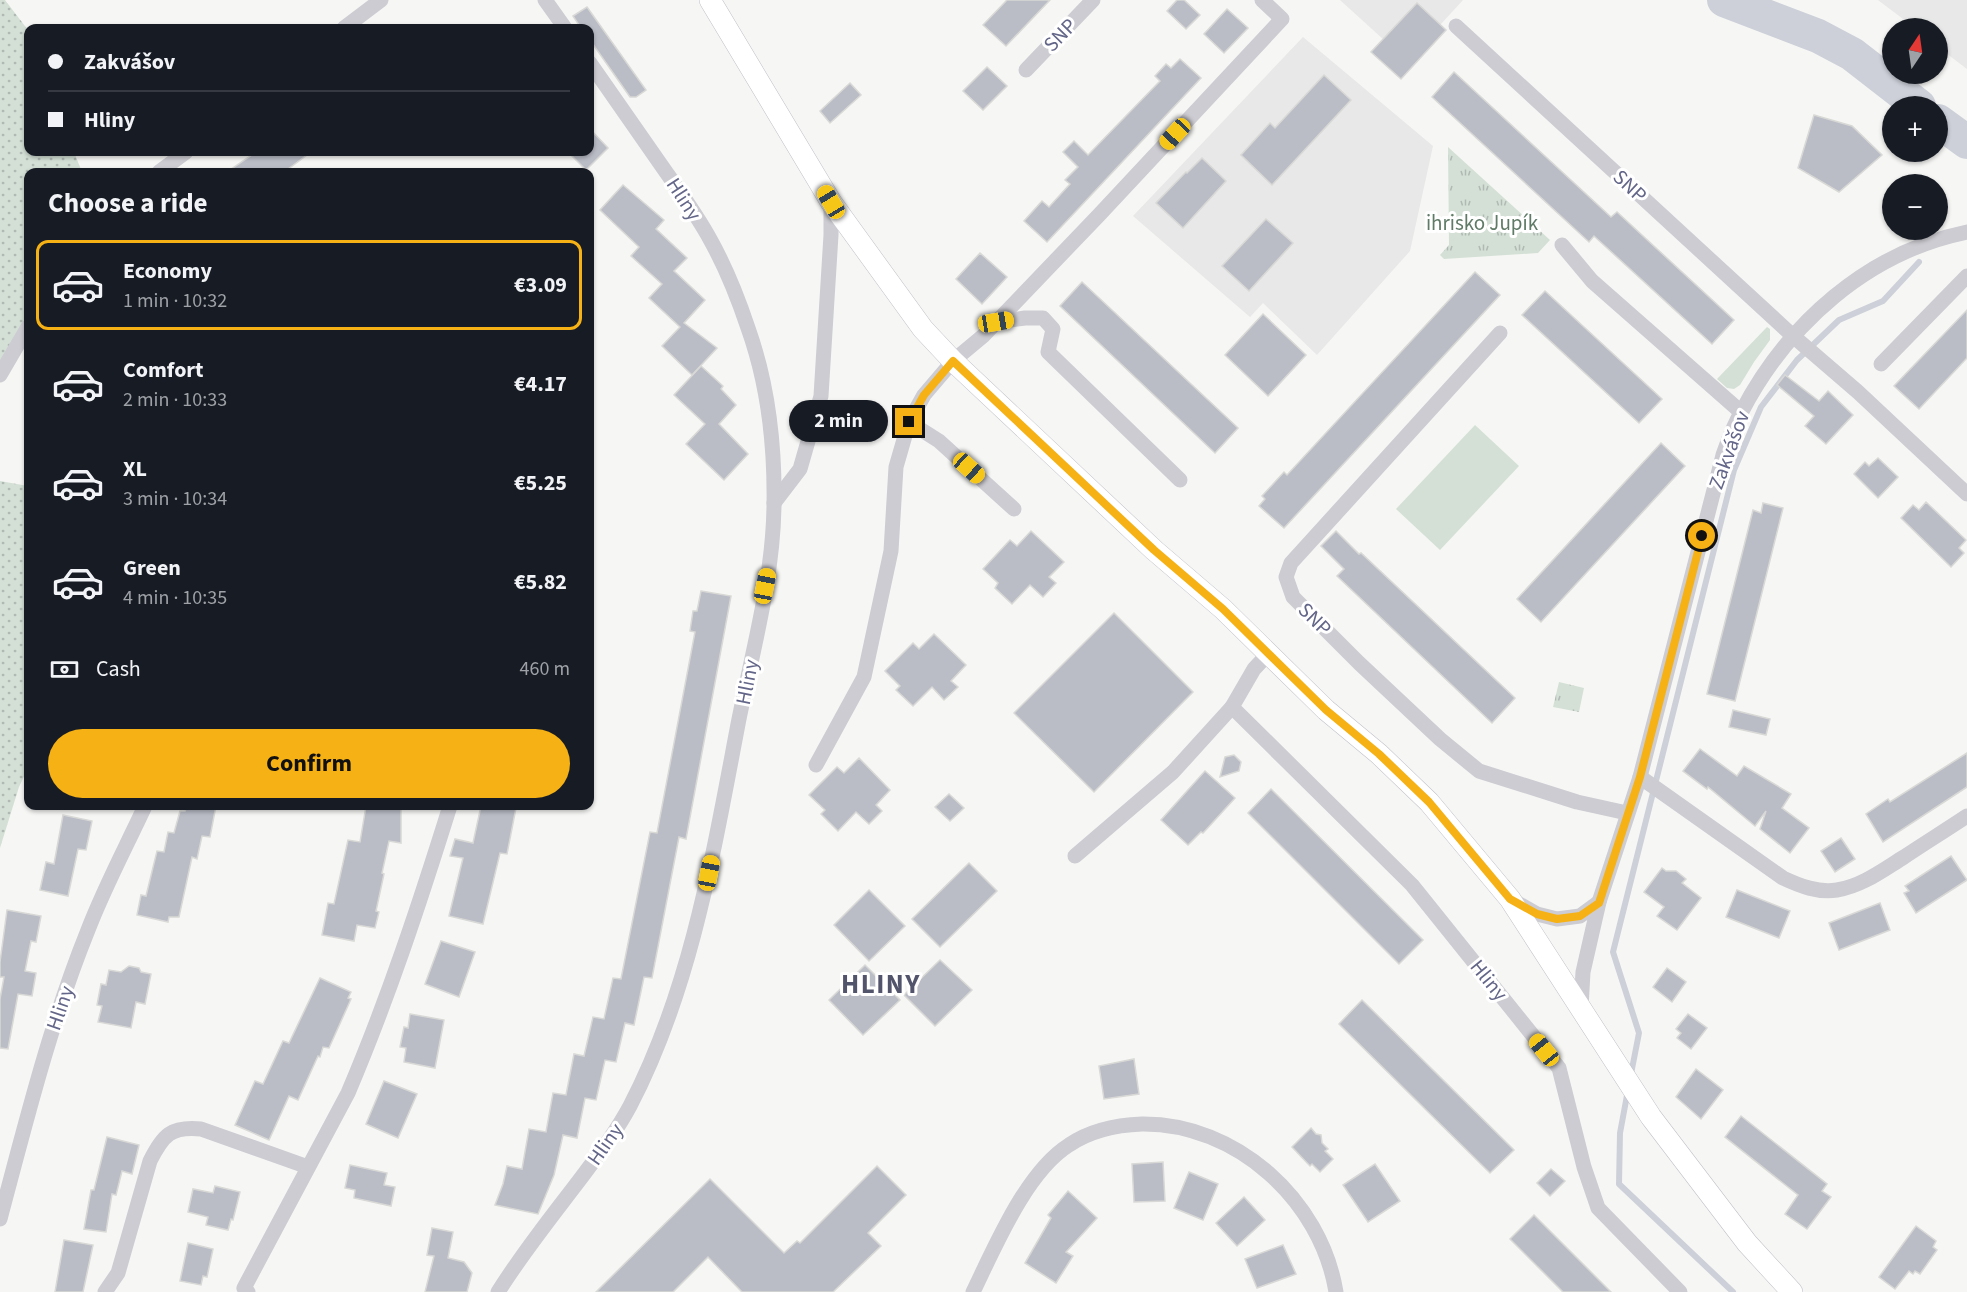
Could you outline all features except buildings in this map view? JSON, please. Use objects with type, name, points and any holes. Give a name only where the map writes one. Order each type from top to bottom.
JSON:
[{"type":"main road","points":[[710,0],[831,202],[923,329],[953,361],[1154,550],[1223,609],[1326,710],[1379,754],[1429,802],[1510,899],[1651,1117],[1747,1243],[1792,1292]]},
{"type":"street","points":[[349,24],[381,0]]},
{"type":"street","points":[[545,0],[562,24]]},
{"type":"street","name":"SNP","points":[[1026,70],[1093,0]]},
{"type":"street","points":[[816,765],[864,677],[891,551],[896,467],[909,422],[924,395],[953,361],[996,322],[1099,215],[1282,19],[1262,0]]},
{"type":"street","name":"SNP","points":[[1456,26],[1803,344]]},
{"type":"street","name":"Hliny","points":[[498,1292],[513,1268],[615,1132],[640,1086],[671,1007],[704,896],[773,533],[771,439],[763,382],[749,330],[734,291],[711,241],[687,201],[594,69]]},
{"type":"street","points":[[164,168],[181,156]]},
{"type":"street","points":[[774,503],[800,469],[821,396],[831,202]]},
{"type":"street","name":"Zakvášov","points":[[1581,1008],[1583,972],[1599,903],[1627,813],[1644,780],[1723,455],[1741,412],[1763,375],[1803,344],[1830,300],[1894,256],[1928,242],[1967,232]]},
{"type":"street","points":[[1562,245],[1592,281],[1741,412]]},
{"type":"street","points":[[1881,363],[1967,276]]},
{"type":"street","points":[[996,322],[1043,318],[1053,329],[1048,352],[1180,480]]},
{"type":"street","name":"SNP","points":[[1500,333],[1291,563],[1286,577],[1293,597],[1359,663],[1479,771],[1577,801],[1627,813]]},
{"type":"street","points":[[0,375],[24,334]]},
{"type":"street","points":[[1803,344],[1966,490]]},
{"type":"street","points":[[909,422],[939,441],[1014,508]]},
{"type":"street","points":[[1075,856],[1173,772],[1232,707],[1254,669],[1269,653]]},
{"type":"street","name":"Hliny","points":[[1232,707],[1412,885],[1559,1068],[1584,1167],[1598,1208],[1680,1292]]},
{"type":"street","points":[[1644,780],[1783,878],[1808,888],[1821,890],[1836,890],[1875,875],[1967,816]]},
{"type":"street","name":"Hliny","points":[[0,1219],[42,1063],[63,998],[88,929],[143,810]]},
{"type":"street","points":[[244,1291],[348,1093],[385,1000],[449,810]]},
{"type":"street","points":[[1510,899],[1537,914],[1557,919],[1580,916],[1599,903]]},
{"type":"street","points":[[973,1292],[1019,1203],[1045,1165],[1069,1144],[1087,1135],[1122,1125],[1147,1124],[1184,1128],[1203,1133],[1256,1162],[1272,1176],[1298,1205],[1319,1238],[1328,1260],[1335,1292]]},
{"type":"street","points":[[105,1292],[118,1274],[150,1161],[159,1143],[169,1134],[183,1128],[201,1129],[308,1167]]},
{"type":"shaded area","points":[[1340,0],[1463,0],[1440,25],[1383,39]]},
{"type":"shaded area","points":[[1878,0],[1967,0],[1967,69],[1948,55],[1948,18],[1902,18]]},
{"type":"shaded area","points":[[1303,37],[1433,146],[1410,251],[1317,355],[1263,303],[1250,317],[1133,216]]},
{"type":"green space","points":[[0,0],[5,0],[24,25],[24,156],[76,156],[80,168],[24,168],[24,325],[0,368]]},
{"type":"green space","name":"ihrisko Jupík","points":[[1448,147],[1550,240],[1538,253],[1444,259],[1440,255],[1449,245]]},
{"type":"green space","points":[[1767,327],[1770,329],[1770,340],[1740,385],[1734,389],[1727,388],[1717,379]]},
{"type":"green space","points":[[1475,425],[1519,466],[1440,550],[1396,509]]},
{"type":"green space","points":[[0,481],[24,485],[24,776],[0,848]]},
{"type":"green space","points":[[1559,682],[1584,688],[1579,712],[1553,707]]},
{"type":"waterway","points":[[1724,0],[1818,36],[1852,54],[1906,96]]},
{"type":"waterway","points":[[1948,128],[1967,142]]},
{"type":"waterway","points":[[1631,1074],[1639,1033],[1613,952],[1734,470],[1761,407],[1797,360],[1839,320],[1883,301],[1919,262]]},
{"type":"waterway","points":[[1628,1090],[1620,1133],[1619,1184],[1733,1292]]},
{"type":"district","name":"HLINY","points":[[881,984]]},
{"type":"route","points":[[909,422],[924,395],[953,361],[1154,550],[1223,609],[1326,710],[1379,754],[1429,802],[1510,899],[1537,914],[1557,919],[1580,916],[1599,903],[1640,777],[1702,536]]}]
